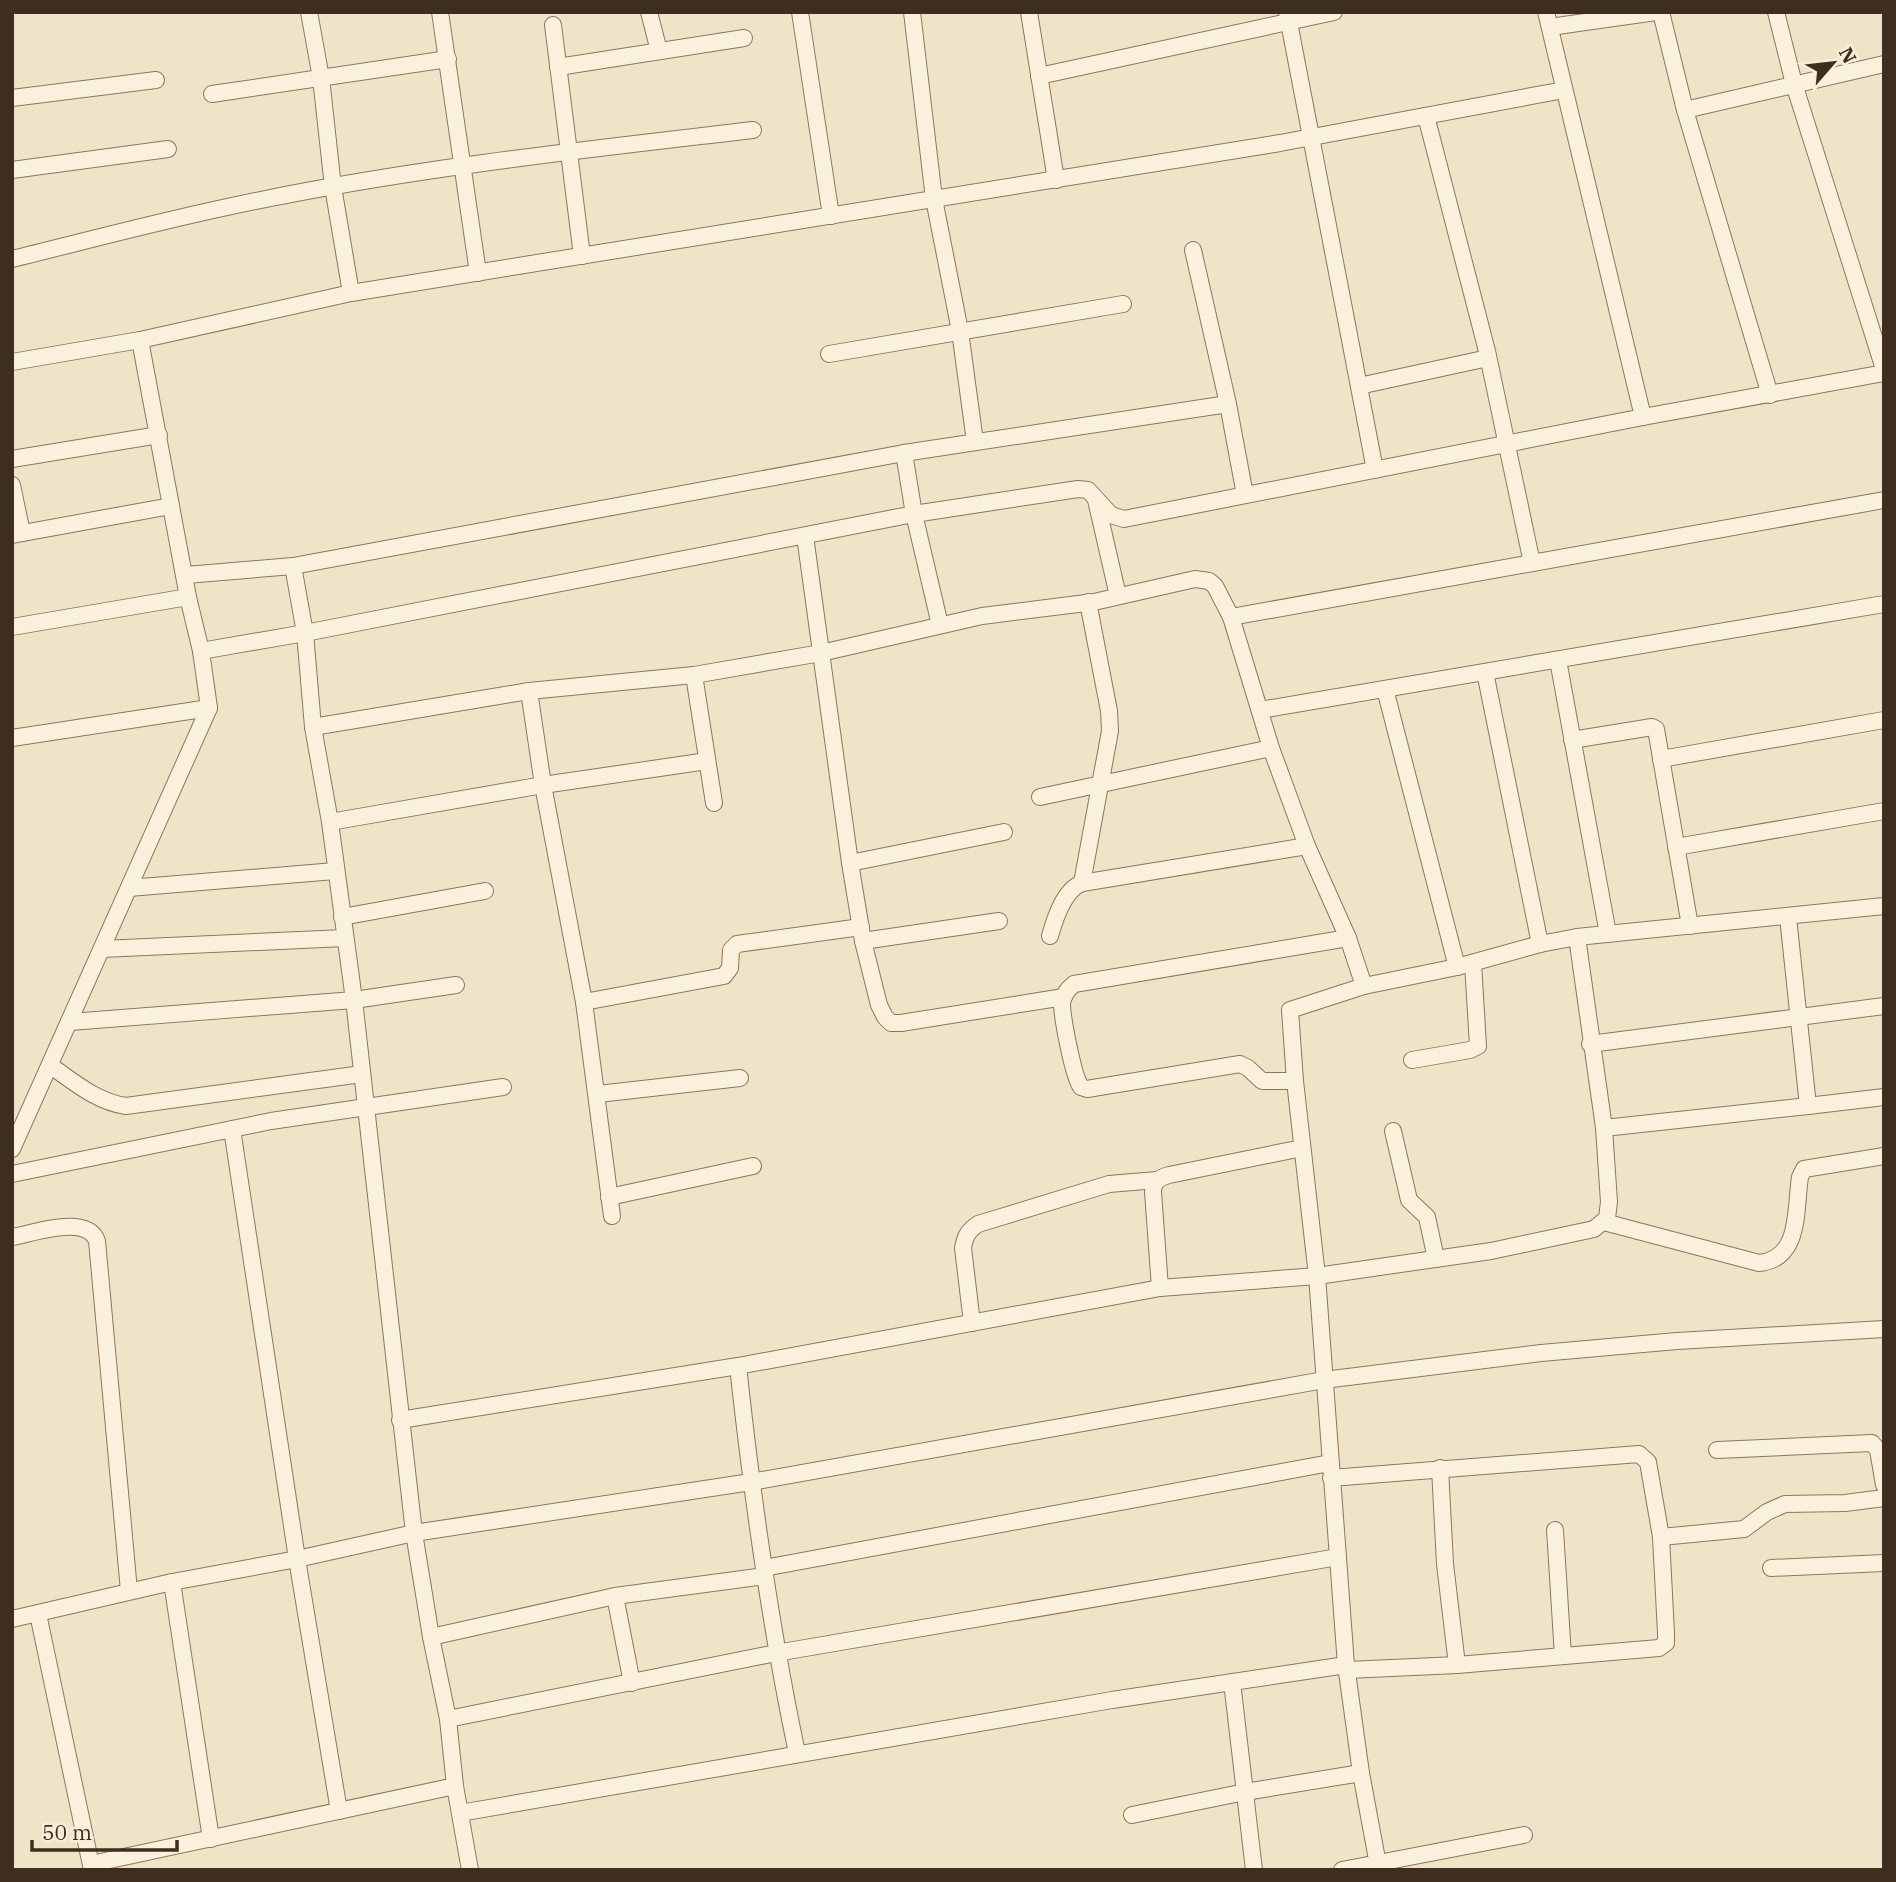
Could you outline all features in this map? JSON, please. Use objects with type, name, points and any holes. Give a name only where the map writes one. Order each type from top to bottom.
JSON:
[{"type":"street","points":[[309,12],[321,78],[333,187],[351,293]]},
{"type":"street","points":[[440,12],[449,59],[478,273]]},
{"type":"street","points":[[649,12],[659,51]]},
{"type":"street","points":[[800,12],[831,216]]},
{"type":"street","points":[[912,12],[934,199],[960,331],[975,442]]},
{"type":"street","points":[[1029,12],[1056,180]]},
{"type":"street","points":[[1039,76],[1288,17],[1334,12]]},
{"type":"street","points":[[1643,417],[1548,20],[1656,12]]},
{"type":"street","points":[[1661,12],[1685,110],[1770,395]]},
{"type":"street","points":[[201,651],[914,514],[1078,489],[1088,490],[1111,515],[1124,519],[1884,371],[1794,84],[1776,12]]},
{"type":"street","points":[[1288,17],[1375,470]]},
{"type":"street","points":[[553,24],[582,256]]},
{"type":"street","points":[[558,67],[744,38]]},
{"type":"street","points":[[212,94],[449,59]]},
{"type":"street","points":[[1685,110],[1884,64]]},
{"type":"street","points":[[12,98],[156,80]]},
{"type":"street","points":[[12,362],[139,340],[351,293],[1312,138],[1563,90]]},
{"type":"street","points":[[1426,116],[1488,358],[1532,563]]},
{"type":"street","points":[[12,259],[219,209],[333,187],[569,151],[752,130]]},
{"type":"street","points":[[12,170],[169,149]]},
{"type":"street","points":[[1193,250],[1228,404],[1245,495]]},
{"type":"street","points":[[829,354],[1123,304]]},
{"type":"street","points":[[12,1149],[209,708],[201,651],[188,597],[186,575],[139,340]]},
{"type":"street","points":[[1359,386],[1488,358]]},
{"type":"street","points":[[186,575],[293,566],[904,453],[1228,404]]},
{"type":"street","points":[[12,459],[159,435]]},
{"type":"street","points":[[904,453],[914,514],[940,625]]},
{"type":"street","points":[[12,485],[17,534],[171,506]]},
{"type":"street","points":[[1095,498],[1118,596]]},
{"type":"street","points":[[1231,617],[1884,500]]},
{"type":"street","points":[[805,536],[850,863],[862,934],[879,1004],[885,1017],[891,1023],[901,1023],[1064,997]]},
{"type":"street","points":[[293,566],[304,633],[313,727],[330,822],[354,1000],[414,1533],[431,1637],[449,1719],[455,1786],[470,1870]]},
{"type":"street","points":[[313,727],[529,691],[694,675],[821,653],[982,616],[1088,602],[1202,580],[1209,581],[1215,586],[1231,617],[1271,748],[1307,846],[1348,938],[1364,986]]},
{"type":"street","points":[[12,626],[188,597]]},
{"type":"street","points":[[1082,883],[1110,731],[1109,711],[1088,602]]},
{"type":"street","points":[[1260,710],[1884,604]]},
{"type":"street","points":[[1558,660],[1608,934]]},
{"type":"street","points":[[1485,672],[1540,944]]},
{"type":"street","points":[[694,675],[714,803]]},
{"type":"street","points":[[1385,689],[1465,965],[1478,1046],[1470,1050],[1412,1060]]},
{"type":"street","points":[[529,691],[543,785],[584,1002],[612,1216]]},
{"type":"street","points":[[12,738],[209,708]]},
{"type":"street","points":[[1661,759],[1884,720]]},
{"type":"street","points":[[1572,740],[1654,727],[1690,926]]},
{"type":"street","points":[[1040,797],[1271,748]]},
{"type":"street","points":[[330,822],[543,785],[707,761]]},
{"type":"street","points":[[1676,847],[1884,811]]},
{"type":"street","points":[[850,863],[1004,832]]},
{"type":"street","points":[[1050,936],[1053,923],[1070,889],[1082,883],[1307,846]]},
{"type":"street","points":[[129,888],[335,871]]},
{"type":"street","points":[[342,917],[485,891]]},
{"type":"street","points":[[1378,1866],[1361,1773],[1347,1667],[1317,1276],[1295,1081],[1290,1010],[1364,986],[1465,965],[1540,944],[1577,937],[1884,906]]},
{"type":"street","points":[[1788,917],[1808,1106]]},
{"type":"street","points":[[584,1002],[724,976],[730,968],[731,950],[737,944],[999,921]]},
{"type":"street","points":[[400,1420],[738,1366],[1160,1288],[1317,1276],[1490,1251],[1594,1229],[1607,1218],[1609,1202],[1604,1128],[1590,1044],[1577,937]]},
{"type":"street","points":[[102,949],[345,938]]},
{"type":"street","points":[[1295,1081],[1262,1082],[1240,1064],[1087,1089],[1081,1087],[1075,1077],[1064,1017],[1064,997],[1074,984],[1348,938]]},
{"type":"street","points":[[70,1022],[354,1000],[456,985]]},
{"type":"street","points":[[1590,1044],[1884,1006]]},
{"type":"street","points":[[51,1066],[93,1095],[111,1104],[125,1105],[142,1105],[362,1074]]},
{"type":"street","points":[[598,1094],[740,1078]]},
{"type":"street","points":[[12,1174],[271,1121],[503,1087]]},
{"type":"street","points":[[1604,1128],[1884,1097]]},
{"type":"street","points":[[232,1129],[297,1559],[339,1811]]},
{"type":"street","points":[[1393,1131],[1409,1200],[1427,1217],[1436,1259]]},
{"type":"street","points":[[972,1323],[964,1248],[970,1229],[978,1224],[1109,1184],[1157,1180],[1169,1175],[1302,1148]]},
{"type":"street","points":[[1604,1222],[1759,1263],[1769,1262],[1778,1259],[1791,1242],[1800,1177],[1804,1169],[1884,1156]]},
{"type":"street","points":[[610,1197],[754,1166]]},
{"type":"street","points":[[1157,1180],[1153,1192],[1160,1288]]},
{"type":"street","points":[[12,1237],[76,1225],[90,1231],[97,1241],[128,1591]]},
{"type":"street","points":[[12,1619],[128,1591],[297,1559],[414,1533],[751,1482],[1324,1380],[1636,1344],[1884,1329]]},
{"type":"street","points":[[738,1366],[751,1482],[776,1653],[797,1753]]},
{"type":"street","points":[[1717,1450],[1872,1443],[1878,1450],[1884,1485]]},
{"type":"street","points":[[431,1637],[615,1596],[1330,1471],[1440,1468],[1639,1454],[1648,1462],[1661,1536],[1666,1633],[1664,1646],[1457,1665],[1347,1667],[1232,1682],[797,1753],[596,1791],[460,1812]]},
{"type":"street","points":[[1440,1468],[1445,1564],[1457,1665]]},
{"type":"street","points":[[1661,1536],[1744,1529],[1786,1504],[1845,1503],[1884,1498]]},
{"type":"street","points":[[1555,1530],[1563,1656]]},
{"type":"street","points":[[449,1719],[776,1653],[1338,1558]]},
{"type":"street","points":[[1771,1569],[1884,1563]]},
{"type":"street","points":[[172,1582],[211,1839]]},
{"type":"street","points":[[615,1596],[632,1683]]},
{"type":"street","points":[[38,1614],[92,1867],[455,1786]]},
{"type":"street","points":[[1232,1682],[1254,1870]]},
{"type":"street","points":[[1132,1815],[1245,1792],[1361,1773]]},
{"type":"street","points":[[1342,1870],[1378,1866],[1524,1835]]}]
